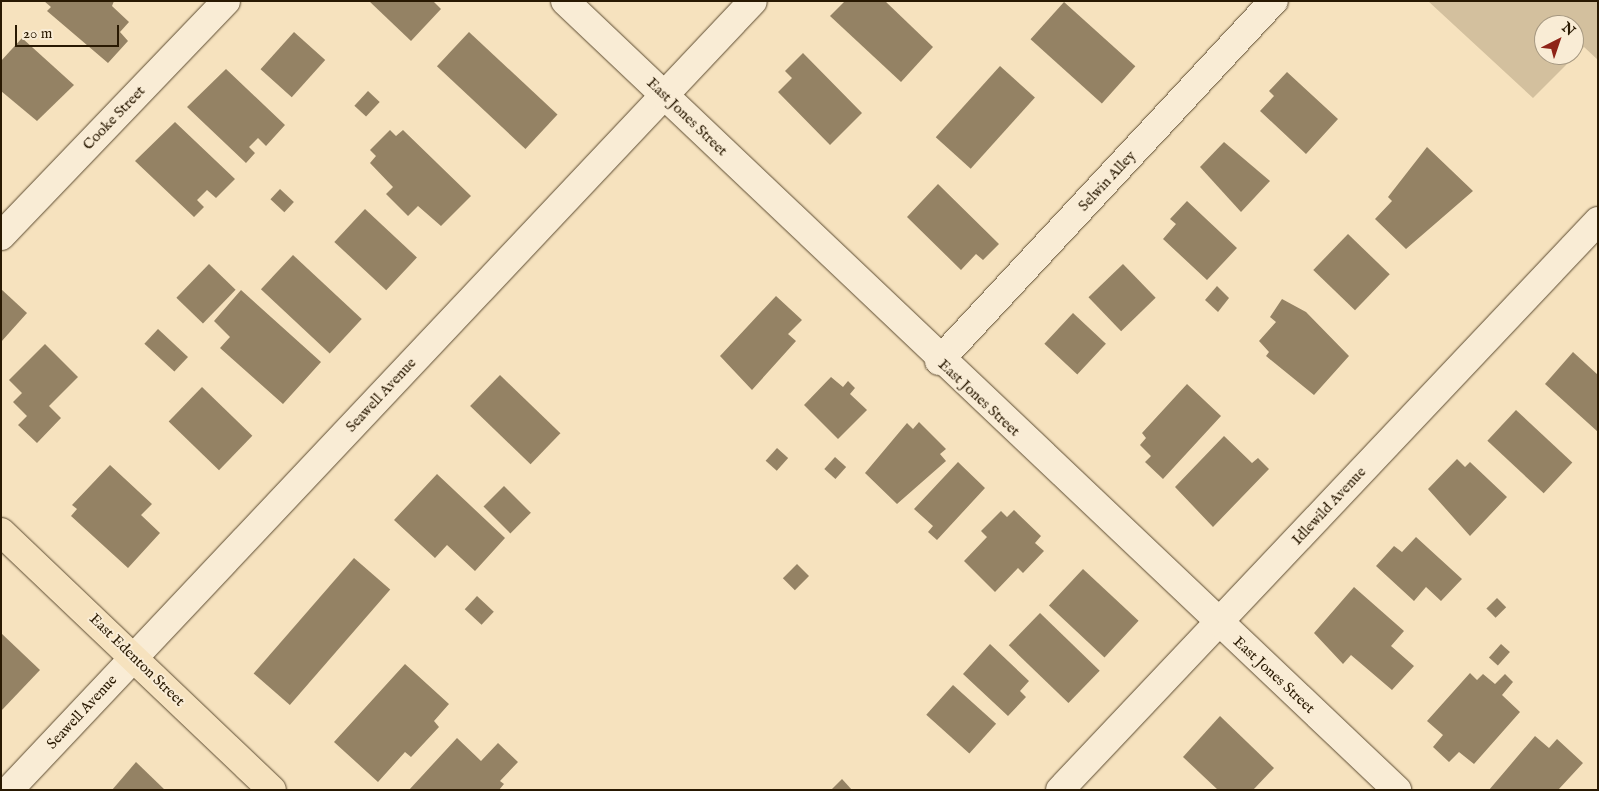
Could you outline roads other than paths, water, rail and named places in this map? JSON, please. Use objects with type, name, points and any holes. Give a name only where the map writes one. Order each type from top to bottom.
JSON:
[{"type":"main road","name":"East Edenton Street","points":[[1,532],[272,790]]},
{"type":"street","name":"Cooke Street","points":[[1,236],[226,1]]},
{"type":"street","name":"East Jones Street","points":[[565,1],[940,361],[1397,790]]},
{"type":"street","name":"Seawell Avenue","points":[[9,790],[753,1]]},
{"type":"street","name":"Selwin Alley","points":[[940,361],[1274,1]]},
{"type":"street","name":"Idlewild Avenue","points":[[1060,790],[1598,221]]}]
